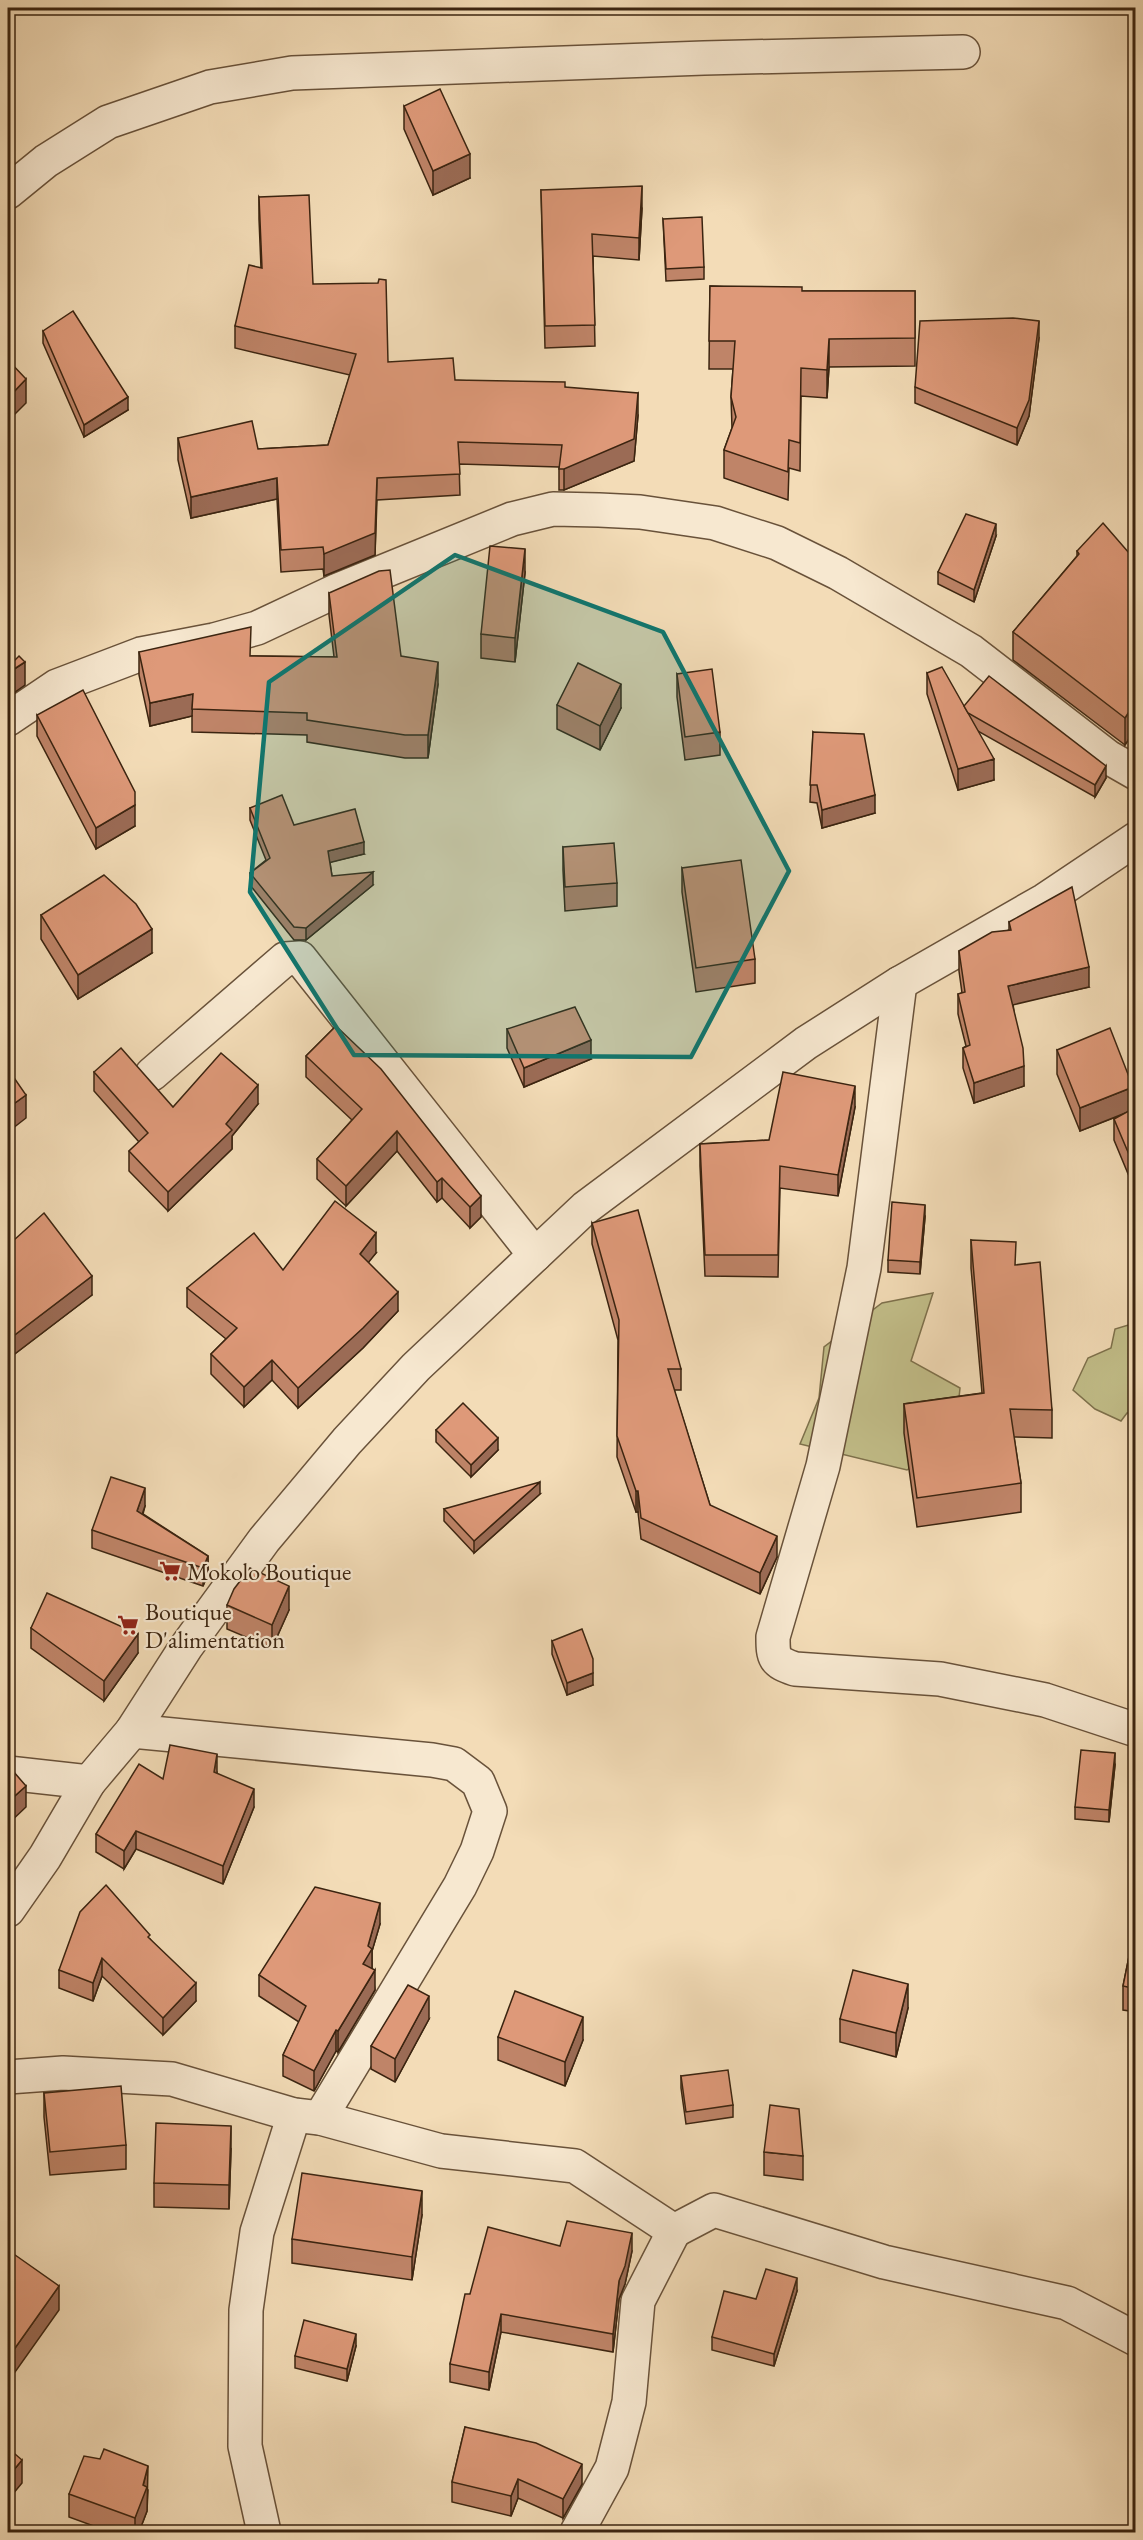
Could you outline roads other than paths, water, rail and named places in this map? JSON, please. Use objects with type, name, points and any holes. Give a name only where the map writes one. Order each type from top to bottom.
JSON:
[{"type":"street","points":[[8,192],[46,161],[108,122],[210,87],[292,73],[704,58],[963,52]]},
{"type":"street","points":[[8,719],[57,687],[89,674],[141,654],[214,640],[257,628],[338,590],[512,519],[553,509],[599,510],[640,512],[715,523],[777,543],[838,573],[970,651],[1108,757],[1136,773]]},
{"type":"street","points":[[8,1910],[45,1857],[89,1782],[132,1731],[186,1647],[258,1549],[347,1441],[416,1367],[585,1208],[806,1043],[900,983],[1045,900],[1136,839]]},
{"type":"street","points":[[152,1074],[285,959],[300,958],[535,1255]]},
{"type":"street","points":[[900,983],[864,1268],[823,1466],[773,1636],[773,1653],[780,1664],[795,1669],[940,1679],[1045,1700],[1136,1730]]},
{"type":"street","points":[[132,1731],[454,1764],[478,1782],[490,1811],[477,1851],[460,1886],[307,2116],[257,2232],[246,2310],[245,2446],[264,2532]]},
{"type":"street","points":[[8,1773],[89,1782]]},
{"type":"street","points":[[8,1870],[45,1857]]},
{"type":"street","points":[[8,2077],[63,2073],[172,2079],[441,2151],[575,2166],[674,2231]]},
{"type":"street","points":[[577,2532],[612,2468],[629,2402],[638,2301],[674,2231],[714,2210],[884,2262],[1068,2303],[1136,2339]]},
{"type":"place","name":"Mokolo Boutique","points":[[170,1571]]},
{"type":"place","name":"Boutique D'alimentation","points":[[128,1625]]}]
